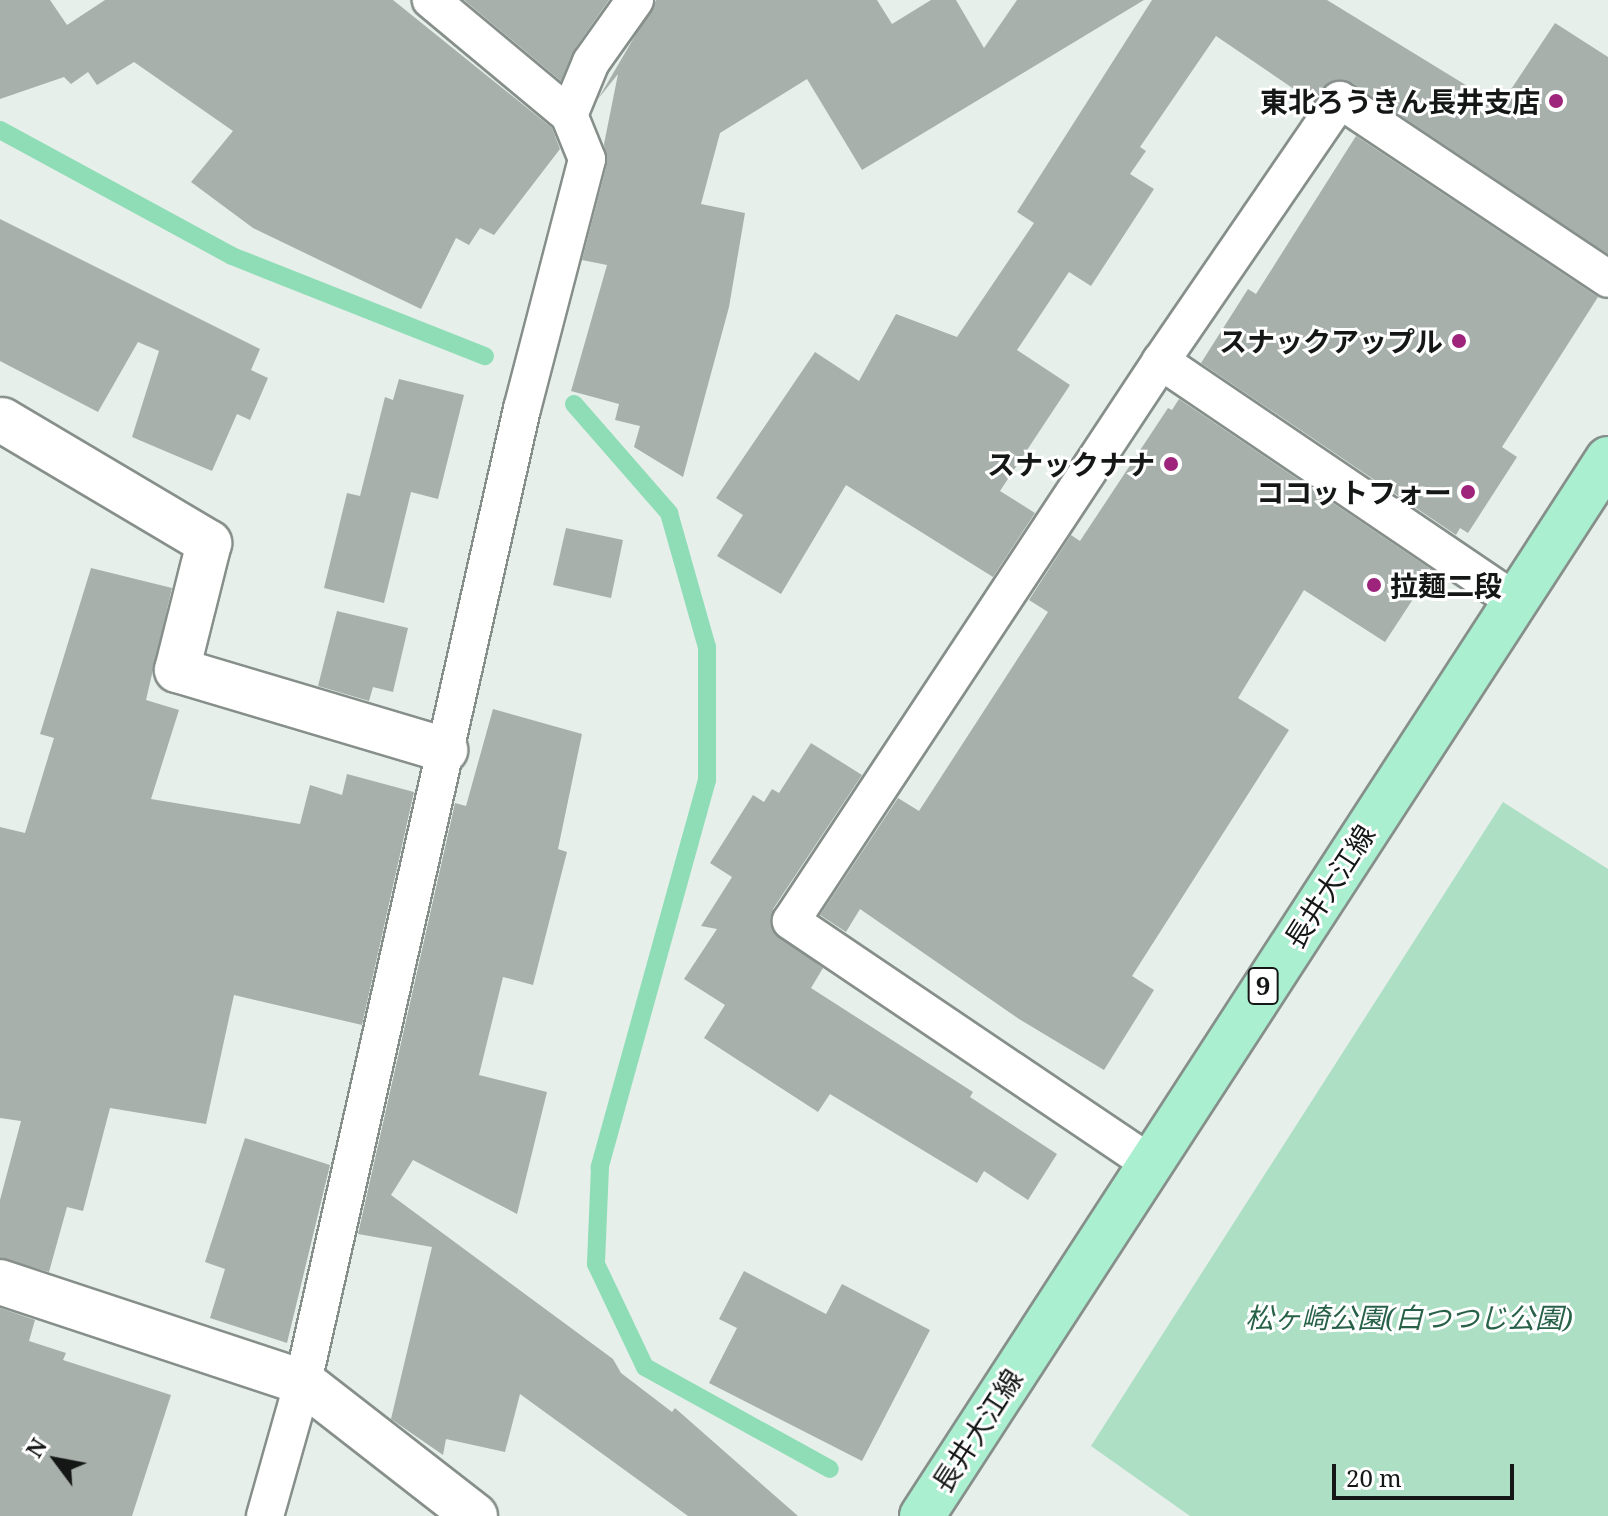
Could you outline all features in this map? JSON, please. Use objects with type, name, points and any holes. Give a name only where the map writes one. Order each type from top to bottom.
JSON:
[{"type":"main road","name":"長井大江線","points":[[922,1516],[1148,1162],[1608,459]]},
{"type":"street","points":[[2,420],[209,543],[177,670],[445,750]]},
{"type":"street","points":[[0,1282],[303,1382],[475,1516]]},
{"type":"lane","points":[[265,1516],[303,1382],[522,409],[587,159],[569,115],[431,0]]},
{"type":"lane","points":[[569,115],[591,62],[635,0]]},
{"type":"lane","points":[[1148,1162],[791,921],[1161,361],[1340,100],[1608,279]]},
{"type":"lane","points":[[1161,361],[1515,601]]},
{"type":"green space","name":"松ヶ崎公園(白つつじ公園)","points":[[1503,802],[1608,869],[1608,1516],[1190,1516],[1091,1446]]},
{"type":"building","points":[[0,0],[50,0],[67,25],[105,0],[393,0],[552,128],[560,149],[494,235],[480,228],[469,245],[456,238],[421,309],[253,228],[191,182],[233,131],[134,62],[97,85],[88,72],[71,84],[64,77],[0,99]]},
{"type":"building","points":[[464,0],[609,0],[574,50],[561,81]]},
{"type":"building","points":[[656,0],[877,0],[892,24],[931,0],[956,0],[984,48],[1017,0],[1144,0],[862,170],[807,79],[720,133],[701,204],[745,213],[729,307],[683,477],[634,447],[640,426],[615,420],[619,404],[571,391],[607,265],[582,260],[607,164],[604,144],[618,74],[598,99]]},
{"type":"building","points":[[1152,0],[1327,0],[1500,106],[1555,23],[1608,57],[1608,254],[1352,83],[1330,82],[1313,102],[1216,36],[1140,147],[1146,151],[1130,174],[1154,189],[1091,286],[1069,272],[1017,350],[1070,385],[1000,491],[1035,513],[993,577],[846,485],[781,594],[717,556],[743,515],[716,498],[815,352],[859,381],[896,314],[957,337],[1034,223],[1017,212]]},
{"type":"building","points":[[1356,136],[1598,297],[1502,447],[1517,457],[1468,533],[1460,528],[1456,535],[1201,363],[1248,289],[1256,294]]},
{"type":"building","points":[[0,219],[260,349],[251,370],[268,378],[250,420],[237,414],[212,471],[132,437],[159,351],[138,342],[98,412],[0,361]]},
{"type":"building","points":[[399,379],[464,395],[438,499],[411,492],[384,603],[324,588],[347,493],[360,496],[385,397],[393,400]]},
{"type":"building","points":[[1179,399],[1432,570],[1385,642],[1304,590],[1238,698],[1289,730],[1132,976],[1154,990],[1104,1070],[1019,1019],[860,909],[846,932],[820,915],[898,798],[919,811],[1048,612],[1029,600],[1071,535],[1080,541],[1168,408],[1172,410]]},
{"type":"building","points":[[566,528],[623,540],[611,598],[553,585]]},
{"type":"building","points":[[91,568],[172,588],[146,700],[179,710],[151,799],[300,824],[310,785],[342,795],[347,774],[414,792],[362,1025],[234,995],[206,1124],[110,1108],[83,1211],[67,1207],[49,1272],[0,1258],[0,1200],[21,1121],[0,1118],[0,827],[25,833],[54,738],[40,734]]},
{"type":"building","points":[[337,611],[408,628],[393,692],[373,687],[369,701],[318,686]]},
{"type":"building","points":[[493,709],[582,734],[558,849],[567,852],[533,985],[503,977],[479,1075],[547,1092],[517,1214],[413,1160],[391,1195],[613,1359],[621,1373],[672,1412],[675,1408],[798,1516],[688,1516],[520,1394],[505,1452],[446,1439],[443,1455],[391,1419],[432,1247],[358,1234],[455,803],[466,806]]},
{"type":"building","points":[[811,743],[862,775],[773,909],[772,930],[823,968],[811,988],[973,1092],[970,1097],[1057,1154],[1028,1200],[984,1171],[977,1183],[830,1094],[818,1112],[704,1038],[725,1005],[684,979],[717,929],[701,926],[732,877],[710,863],[753,795],[764,802],[772,789],[779,793]]},
{"type":"building","points":[[245,1138],[330,1165],[287,1343],[210,1318],[225,1269],[205,1262]]},
{"type":"building","points":[[744,1271],[826,1314],[842,1284],[930,1330],[862,1461],[709,1383],[737,1328],[719,1319]]},
{"type":"building","points":[[0,1308],[35,1320],[29,1341],[66,1353],[63,1360],[171,1395],[132,1516],[0,1516]]},
{"type":"waterway","points":[[0,130],[232,256],[485,356]]},
{"type":"waterway","points":[[574,404],[669,513],[707,647],[707,780],[600,1167],[596,1264],[645,1367],[830,1469]]},
{"type":"place","name":"東北ろうきん長井支店","points":[[1556,101]]},
{"type":"place","name":"スナックアップル","points":[[1459,341]]},
{"type":"place","name":"スナックナナ","points":[[1171,464]]},
{"type":"place","name":"ココットフォー","points":[[1468,492]]},
{"type":"place","name":"拉麺二段","points":[[1374,585]]}]
